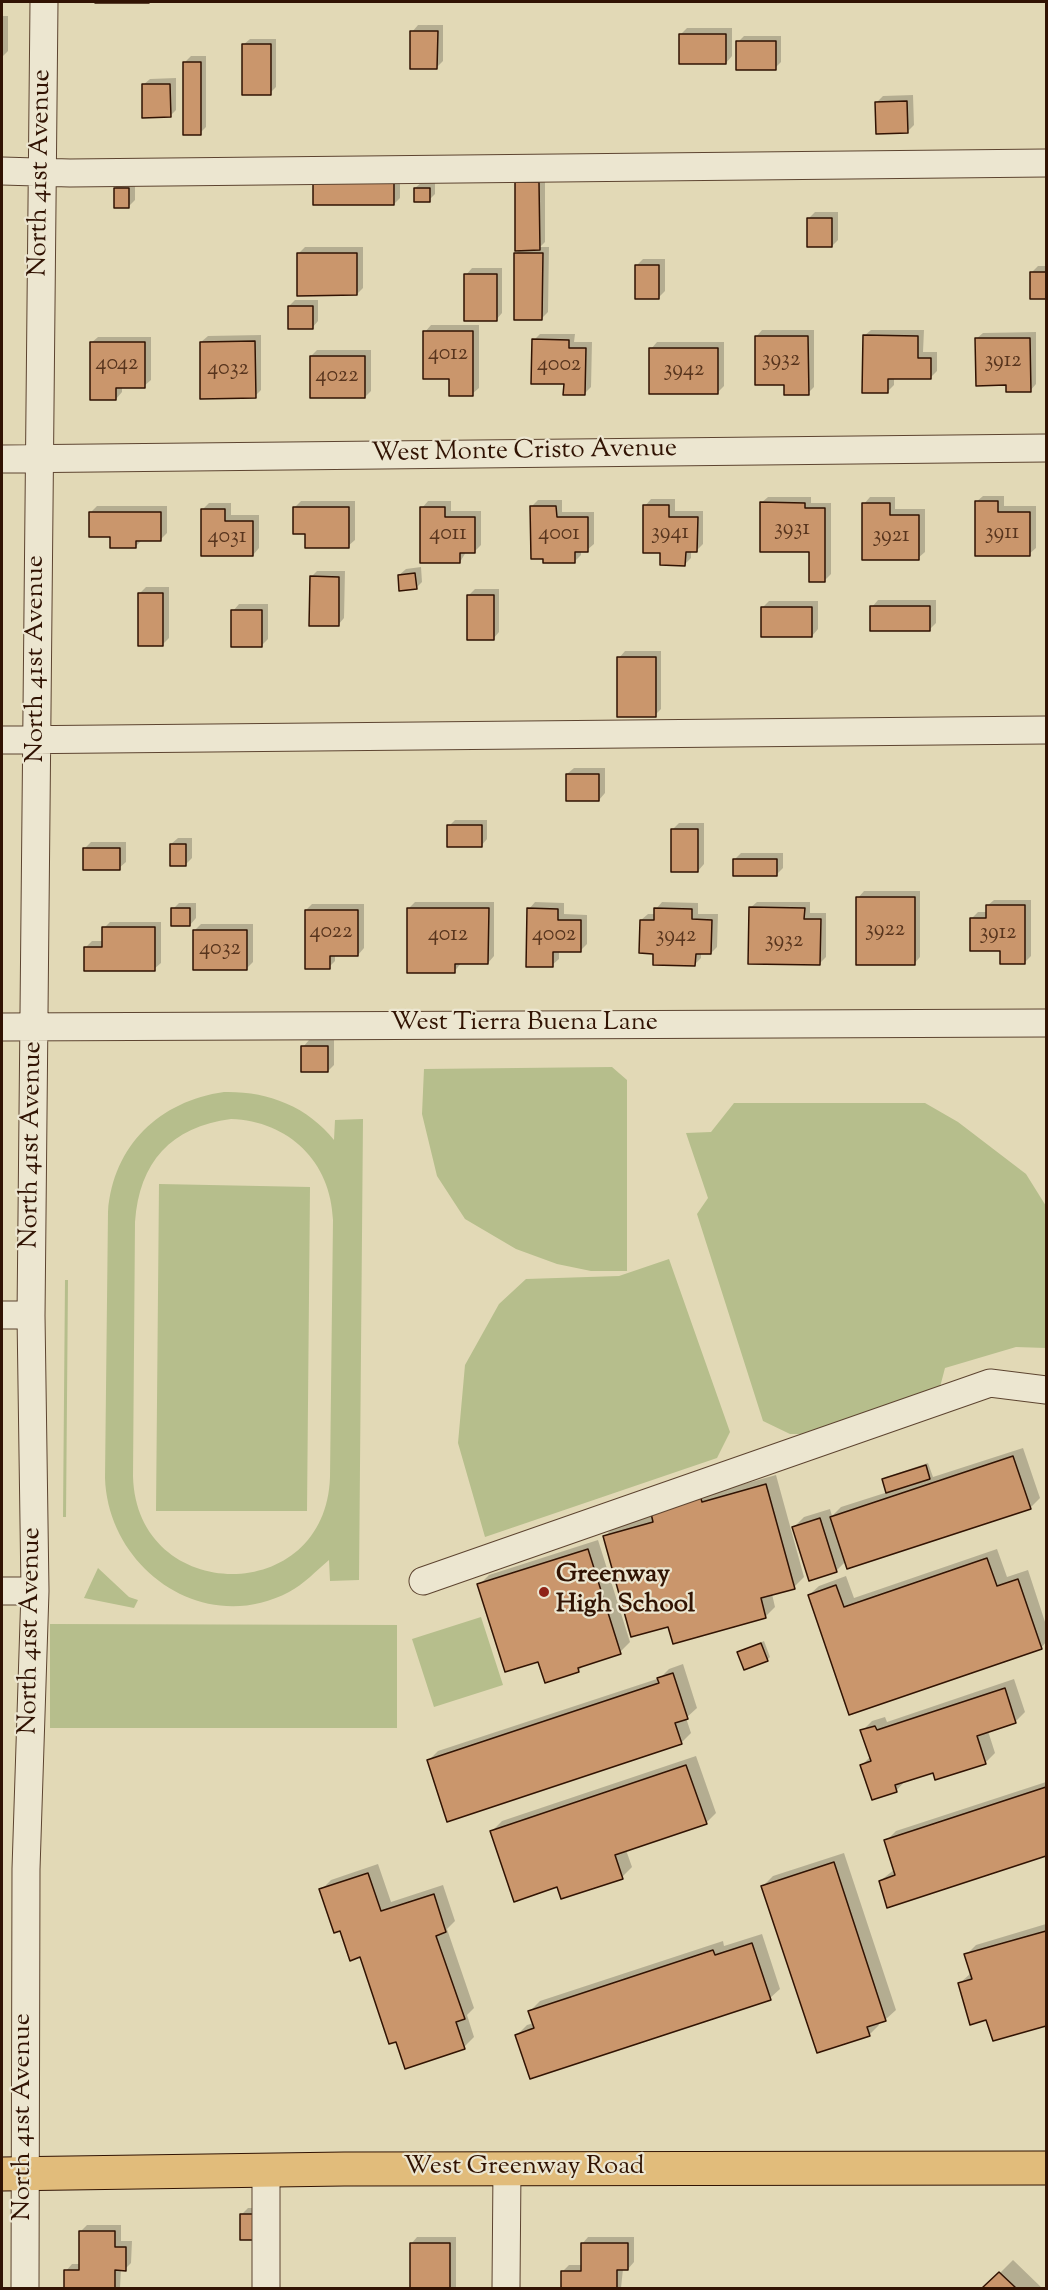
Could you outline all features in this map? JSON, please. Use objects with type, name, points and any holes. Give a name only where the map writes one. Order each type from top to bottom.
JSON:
[{"type":"main road","name":"West Greenway Road","points":[[13,2174],[266,2169],[1047,2168]]},
{"type":"street","name":"North 41st Avenue","points":[[25,2289],[13,2174],[14,1868],[35,1591],[31,1315],[44,2]]},
{"type":"street","points":[[2,171],[1047,163]]},
{"type":"street","name":"West Monte Cristo Avenue","points":[[2,459],[1047,448]]},
{"type":"street","points":[[2,740],[1047,730]]},
{"type":"street","name":"West Tierra Buena Lane","points":[[2,1027],[1047,1023]]},
{"type":"street","points":[[2,1315],[31,1315]]},
{"type":"street","points":[[423,1581],[990,1383],[1047,1390]]},
{"type":"street","points":[[2,1591],[35,1591]]},
{"type":"street","points":[[506,2289],[507,2168]]},
{"type":"street","points":[[266,2169],[266,2289]]},
{"type":"green space","points":[[612,1067],[627,1080],[627,1271],[591,1271],[557,1264],[516,1249],[465,1219],[437,1176],[422,1114],[424,1069]]},
{"type":"green space","points":[[224,1092],[240,1092],[271,1098],[311,1118],[334,1140],[335,1120],[363,1119],[359,1580],[330,1581],[329,1560],[294,1589],[257,1604],[225,1606],[194,1600],[166,1586],[142,1566],[123,1541],[110,1511],[105,1478],[108,1212],[112,1188],[119,1166],[130,1147],[144,1130],[160,1116],[201,1097]],"holes":[[[231,1119],[271,1127],[303,1148],[315,1163],[330,1199],[333,1220],[330,1477],[321,1520],[298,1550],[267,1568],[231,1574],[196,1568],[164,1549],[142,1518],[133,1476],[135,1222],[143,1182],[151,1165],[175,1139],[210,1123]]]},
{"type":"green space","points":[[734,1103],[925,1103],[958,1122],[1026,1174],[1046,1206],[1046,1348],[1016,1347],[945,1368],[940,1387],[804,1434],[790,1434],[763,1421],[697,1214],[708,1198],[686,1133],[711,1132]]},
{"type":"green space","points":[[159,1184],[310,1187],[307,1511],[156,1511]]},
{"type":"green space","points":[[669,1259],[730,1432],[717,1458],[485,1537],[458,1443],[465,1365],[499,1304],[526,1279],[619,1276]]},
{"type":"green space","points":[[65,1280],[68,1280],[66,1517],[63,1517]]},
{"type":"green space","points":[[98,1568],[129,1597],[138,1600],[134,1608],[84,1598]]},
{"type":"green space","points":[[481,1617],[503,1685],[434,1707],[412,1639]]},
{"type":"green space","points":[[50,1624],[397,1625],[397,1728],[50,1728]]},
{"type":"building","points":[[149,2],[149,3],[95,3]]},
{"type":"building","points":[[410,31],[438,31],[437,69],[410,69]]},
{"type":"building","points":[[679,34],[726,34],[726,64],[679,64]]},
{"type":"building","points":[[736,41],[776,41],[776,70],[736,70]]},
{"type":"building","points":[[242,44],[271,44],[271,95],[242,95]]},
{"type":"building","points":[[183,62],[201,62],[201,135],[183,135]]},
{"type":"building","points":[[142,84],[170,84],[171,117],[142,118]]},
{"type":"building","points":[[907,101],[908,133],[876,134],[875,102]]},
{"type":"building","points":[[313,178],[394,178],[394,205],[313,205]]},
{"type":"building","points":[[515,182],[539,182],[540,250],[515,251]]},
{"type":"building","points":[[114,188],[129,188],[129,208],[114,208]]},
{"type":"building","points":[[414,188],[430,188],[430,202],[414,202]]},
{"type":"building","points":[[807,218],[832,218],[832,247],[807,247]]},
{"type":"building","points":[[297,253],[357,253],[357,295],[297,296]]},
{"type":"building","points":[[514,253],[543,253],[542,320],[514,320]]},
{"type":"building","points":[[635,265],[659,265],[659,299],[635,299]]},
{"type":"building","points":[[1030,272],[1046,272],[1046,299],[1030,299]]},
{"type":"building","points":[[464,274],[497,274],[497,321],[464,321]]},
{"type":"building","points":[[288,306],[313,306],[313,329],[288,329]]},
{"type":"building","points":[[423,331],[473,331],[473,396],[449,396],[449,379],[423,379]]},
{"type":"building","points":[[863,335],[918,336],[918,358],[931,358],[931,379],[888,379],[888,393],[862,393]]},
{"type":"building","points":[[755,336],[808,336],[809,395],[784,395],[784,385],[755,385]]},
{"type":"building","points":[[975,338],[1030,338],[1031,392],[1006,392],[1006,385],[976,386]]},
{"type":"building","points":[[532,339],[569,340],[569,348],[586,348],[585,395],[563,395],[564,384],[531,384]]},
{"type":"building","points":[[255,341],[256,398],[200,399],[200,342]]},
{"type":"building","points":[[90,342],[145,342],[145,388],[116,388],[116,400],[90,400]]},
{"type":"building","points":[[649,348],[718,348],[718,394],[649,394]]},
{"type":"building","points":[[310,356],[365,356],[365,398],[310,398]]},
{"type":"building","points":[[975,501],[998,501],[998,512],[1030,512],[1030,556],[975,556]]},
{"type":"building","points":[[760,502],[805,503],[805,508],[825,508],[825,582],[809,582],[809,552],[760,552]]},
{"type":"building","points":[[862,503],[890,503],[890,515],[919,515],[919,560],[862,560]]},
{"type":"building","points":[[643,505],[669,505],[669,517],[698,517],[697,552],[686,552],[685,566],[660,565],[660,553],[643,553]]},
{"type":"building","points":[[530,506],[556,506],[557,517],[588,517],[588,552],[575,552],[575,563],[543,563],[543,559],[531,559]]},
{"type":"building","points":[[293,507],[349,507],[349,548],[305,548],[305,534],[293,534]]},
{"type":"building","points":[[420,507],[445,507],[445,517],[475,517],[475,553],[460,553],[460,563],[420,563]]},
{"type":"building","points":[[201,509],[225,509],[225,521],[253,521],[253,556],[201,556]]},
{"type":"building","points":[[89,512],[161,512],[161,541],[136,541],[136,548],[110,548],[110,537],[89,537]]},
{"type":"building","points":[[415,573],[417,589],[399,591],[398,575]]},
{"type":"building","points":[[310,576],[339,577],[339,626],[309,626]]},
{"type":"building","points":[[138,593],[163,593],[163,646],[138,646]]},
{"type":"building","points":[[467,595],[494,595],[494,640],[467,640]]},
{"type":"building","points":[[870,606],[930,606],[930,631],[870,631]]},
{"type":"building","points":[[761,607],[812,607],[812,637],[761,637]]},
{"type":"building","points":[[231,610],[262,610],[262,647],[231,647]]},
{"type":"building","points":[[617,657],[656,657],[656,717],[617,717]]},
{"type":"building","points":[[566,774],[599,774],[599,801],[566,801]]},
{"type":"building","points":[[447,825],[482,825],[482,847],[447,847]]},
{"type":"building","points":[[671,829],[698,829],[698,872],[671,872]]},
{"type":"building","points":[[170,844],[186,844],[186,866],[170,866]]},
{"type":"building","points":[[83,848],[120,848],[120,870],[83,870]]},
{"type":"building","points":[[733,859],[777,859],[777,876],[733,876]]},
{"type":"building","points":[[856,897],[915,897],[915,965],[856,965]]},
{"type":"building","points":[[986,905],[1025,905],[1025,964],[1000,964],[1000,951],[970,951],[970,918],[986,918]]},
{"type":"building","points":[[749,907],[805,908],[804,919],[821,919],[820,965],[748,964]]},
{"type":"building","points":[[171,908],[190,908],[190,926],[171,926]]},
{"type":"building","points":[[407,908],[489,908],[488,964],[455,964],[455,973],[407,973]]},
{"type":"building","points":[[527,908],[558,909],[558,920],[581,920],[581,952],[553,952],[553,967],[526,967]]},
{"type":"building","points":[[654,908],[692,909],[692,919],[712,920],[711,954],[696,954],[695,966],[653,965],[653,954],[639,953],[640,920],[654,920]]},
{"type":"building","points":[[305,910],[358,910],[358,956],[330,956],[330,969],[305,969]]},
{"type":"building","points":[[102,927],[155,927],[155,971],[84,971],[84,947],[102,947]]},
{"type":"building","points":[[193,930],[247,930],[247,970],[193,970]]},
{"type":"building","points":[[301,1046],[328,1046],[328,1072],[301,1072]]},
{"type":"building","points":[[1013,1456],[1031,1509],[847,1569],[830,1517]]},
{"type":"building","points":[[926,1465],[930,1479],[886,1493],[882,1479]]},
{"type":"building","points":[[766,1484],[795,1589],[761,1598],[766,1618],[673,1644],[668,1627],[631,1637],[603,1536],[653,1522],[650,1509],[700,1495],[702,1502]]},
{"type":"building","points":[[820,1518],[837,1572],[809,1581],[792,1527]]},
{"type":"building","points":[[588,1549],[621,1654],[578,1668],[579,1672],[545,1683],[538,1662],[505,1672],[477,1584]]},
{"type":"building","points":[[987,1558],[997,1586],[1018,1579],[1042,1649],[849,1715],[808,1595],[836,1585],[844,1607]]},
{"type":"building","points":[[761,1643],[768,1661],[744,1670],[737,1652]]},
{"type":"building","points":[[673,1673],[688,1719],[675,1723],[682,1744],[447,1822],[427,1760],[659,1683],[657,1678]]},
{"type":"building","points":[[1005,1688],[1016,1723],[977,1736],[986,1764],[935,1780],[933,1773],[895,1785],[897,1792],[872,1800],[860,1765],[871,1761],[860,1730],[875,1726],[877,1730]]},
{"type":"building","points":[[686,1765],[707,1824],[615,1855],[623,1879],[561,1899],[557,1887],[514,1902],[490,1831]]},
{"type":"building","points":[[1046,1787],[1046,1856],[887,1908],[879,1881],[895,1875],[884,1840]]},
{"type":"building","points":[[834,1862],[886,2021],[867,2027],[870,2036],[817,2053],[761,1886]]},
{"type":"building","points":[[368,1873],[381,1911],[434,1894],[446,1932],[436,1936],[465,2019],[456,2022],[465,2049],[405,2069],[396,2042],[389,2044],[360,1957],[350,1961],[340,1931],[334,1933],[319,1889]]},
{"type":"building","points":[[1046,1931],[1046,2026],[993,2041],[986,2020],[970,2025],[958,1983],[972,1979],[964,1954]]},
{"type":"building","points":[[752,1943],[771,2000],[530,2079],[515,2035],[534,2028],[528,2011],[713,1950],[715,1955]]},
{"type":"building","points":[[240,2214],[258,2214],[258,2240],[240,2240]]},
{"type":"building","points":[[79,2231],[115,2231],[115,2247],[126,2247],[126,2271],[115,2270],[115,2288],[64,2288],[64,2270],[79,2270]]},
{"type":"building","points":[[410,2243],[450,2243],[450,2288],[410,2288]]},
{"type":"building","points":[[581,2243],[628,2243],[628,2270],[617,2270],[617,2288],[561,2288],[561,2271],[581,2271]]},
{"type":"building","points":[[999,2272],[1016,2288],[982,2288]]},
{"type":"place","name":"Greenway High School","points":[[544,1592]]}]
